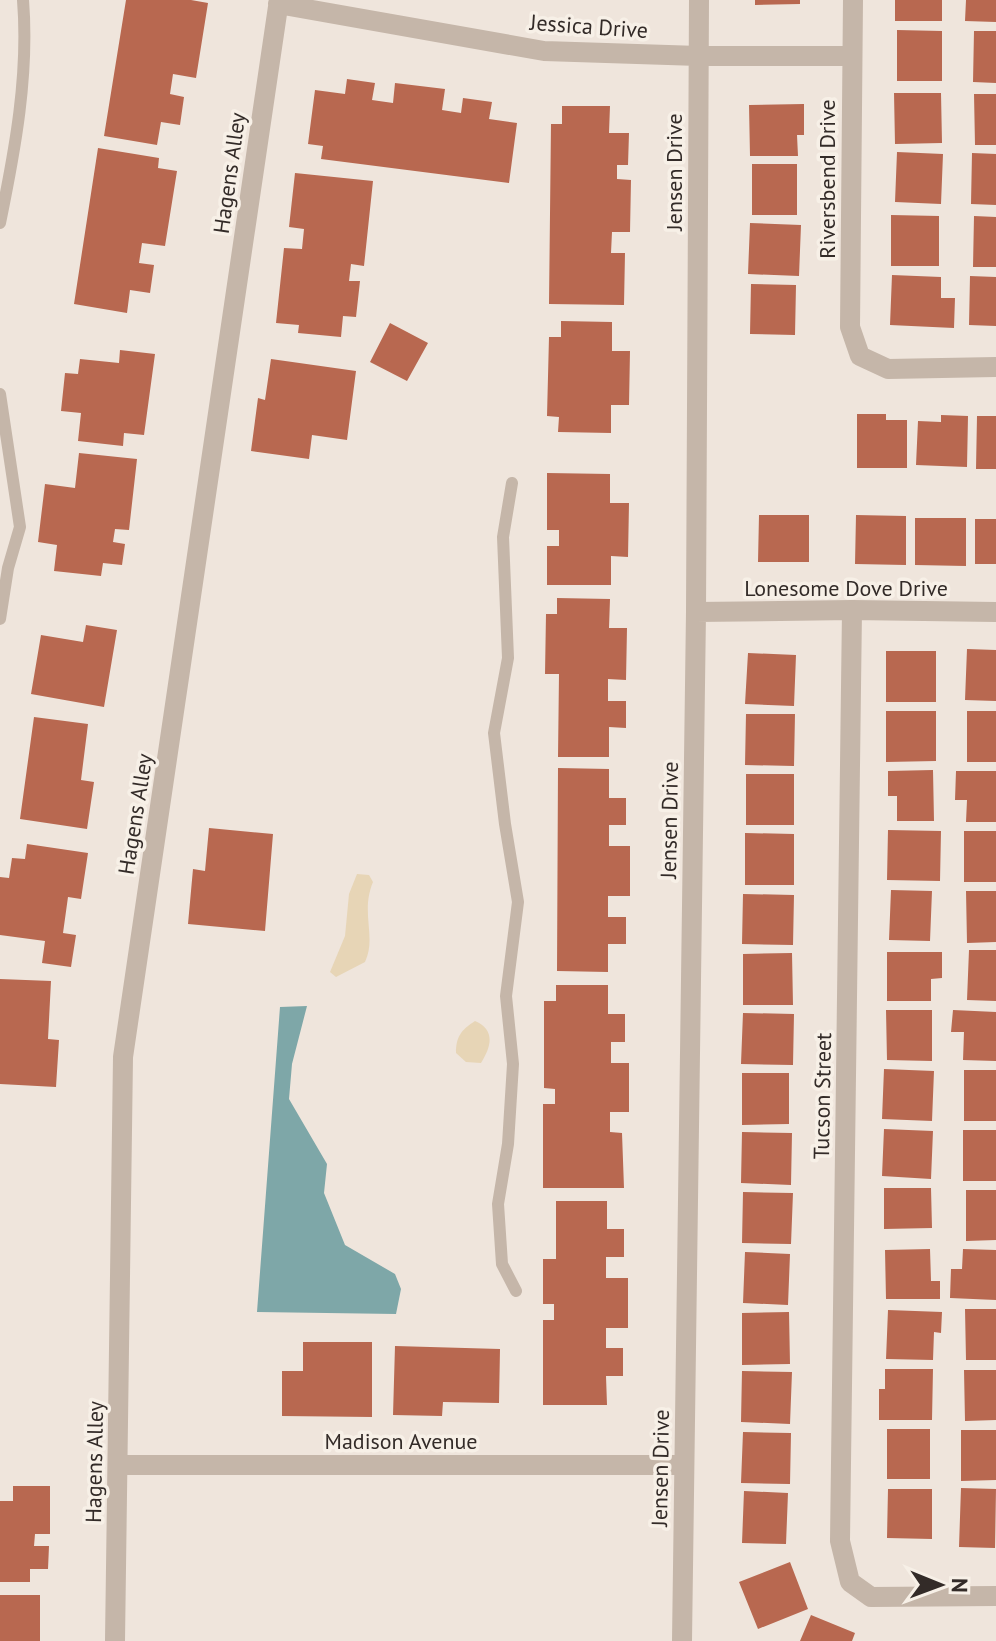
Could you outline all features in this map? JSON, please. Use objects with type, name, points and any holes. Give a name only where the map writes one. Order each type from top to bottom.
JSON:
[{"type":"street","name":"Jensen Drive","points":[[682,1641],[696,612],[699,0]]},
{"type":"street","name":"Riversbend Drive","points":[[853,0],[850,327],[860,356],[888,369],[996,367]]},
{"type":"street","name":"Jessica Drive","points":[[278,2],[544,51],[699,56],[852,56]]},
{"type":"street","name":"Hagens Alley","points":[[115,1641],[123,1057],[278,2]]},
{"type":"street","name":"Tucson Street","points":[[852,610],[840,1541],[850,1582],[871,1597],[996,1596]]},
{"type":"street","name":"Lonesome Dove Drive","points":[[696,612],[996,612]]},
{"type":"street","name":"Madison Avenue","points":[[119,1465],[683,1465]]},
{"type":"lane","points":[[0,223],[24,80],[23,0]]},
{"type":"lane","points":[[0,394],[20,527],[8,568],[0,619]]},
{"type":"lane","points":[[512,483],[503,537],[508,658],[494,733],[518,902],[506,996],[513,1064],[508,1144],[498,1204],[502,1264],[516,1291]]},
{"type":"sand","points":[[357,874],[369,875],[373,882],[368,904],[368,953],[365,962],[336,977],[330,972],[345,936],[349,894]]},
{"type":"sand","points":[[475,1021],[486,1029],[490,1039],[481,1063],[466,1062],[456,1053],[460,1034]]},
{"type":"water","points":[[307,1006],[292,1064],[289,1099],[327,1164],[324,1193],[345,1245],[395,1274],[401,1289],[396,1314],[257,1312],[280,1007]]},
{"type":"building","points":[[126,0],[208,3],[196,78],[173,74],[170,94],[184,97],[180,125],[161,122],[157,145],[104,136]]},
{"type":"building","points":[[755,0],[800,0],[800,4],[755,5]]},
{"type":"building","points":[[895,0],[942,0],[942,21],[895,21]]},
{"type":"building","points":[[966,0],[996,0],[996,22],[965,21]]},
{"type":"building","points":[[897,30],[942,31],[942,81],[897,81]]},
{"type":"building","points":[[974,31],[996,31],[996,83],[973,82]]},
{"type":"building","points":[[347,79],[375,83],[372,100],[393,103],[395,83],[445,89],[442,110],[461,113],[463,98],[492,102],[489,119],[517,123],[509,183],[321,159],[323,146],[308,144],[315,90],[345,94]]},
{"type":"building","points":[[894,93],[941,93],[942,143],[895,144]]},
{"type":"building","points":[[974,94],[996,94],[996,145],[975,145]]},
{"type":"building","points":[[804,104],[804,135],[797,135],[798,156],[750,156],[749,105]]},
{"type":"building","points":[[562,106],[610,106],[609,133],[629,133],[628,165],[617,165],[617,179],[631,180],[630,232],[612,232],[611,253],[625,253],[624,305],[549,304],[551,124],[562,124]]},
{"type":"building","points":[[98,148],[159,158],[158,168],[177,171],[165,246],[142,243],[139,263],[154,265],[150,293],[130,290],[127,313],[74,304]]},
{"type":"building","points":[[897,152],[943,154],[941,204],[895,202]]},
{"type":"building","points":[[972,153],[996,154],[996,205],[971,204]]},
{"type":"building","points":[[752,164],[797,164],[797,215],[752,215]]},
{"type":"building","points":[[295,173],[373,181],[364,266],[351,264],[349,281],[360,281],[356,317],[343,316],[341,337],[298,333],[299,325],[276,323],[284,248],[302,249],[304,229],[289,227]]},
{"type":"building","points":[[891,215],[939,216],[939,266],[891,266]]},
{"type":"building","points":[[974,216],[996,217],[996,267],[973,267]]},
{"type":"building","points":[[750,223],[801,225],[799,276],[748,274]]},
{"type":"building","points":[[892,275],[941,277],[941,298],[955,298],[954,328],[890,325]]},
{"type":"building","points":[[970,276],[996,277],[996,326],[969,325]]},
{"type":"building","points":[[751,284],[796,285],[795,335],[750,334]]},
{"type":"building","points":[[561,321],[612,322],[612,351],[630,351],[629,405],[611,405],[611,433],[558,432],[559,417],[547,416],[549,337],[561,337]]},
{"type":"building","points":[[390,323],[428,343],[407,381],[370,362]]},
{"type":"building","points":[[120,350],[155,354],[144,435],[124,433],[123,446],[78,441],[81,413],[61,411],[65,373],[78,374],[80,359],[119,363]]},
{"type":"building","points":[[271,359],[356,371],[347,440],[312,435],[309,459],[251,451],[258,398],[265,400]]},
{"type":"building","points":[[857,414],[886,414],[886,420],[907,420],[907,468],[857,468]]},
{"type":"building","points":[[941,415],[968,416],[967,467],[916,465],[918,421],[941,422]]},
{"type":"building","points":[[977,416],[996,416],[996,469],[976,469]]},
{"type":"building","points":[[79,453],[137,459],[129,530],[115,529],[113,542],[125,544],[122,565],[103,563],[101,576],[54,571],[57,545],[38,542],[45,484],[75,488]]},
{"type":"building","points":[[547,473],[610,474],[610,503],[629,503],[628,557],[611,556],[611,585],[547,585],[547,546],[559,546],[559,530],[547,530]]},
{"type":"building","points":[[759,515],[809,515],[809,562],[758,562]]},
{"type":"building","points":[[856,515],[906,516],[906,565],[855,564]]},
{"type":"building","points":[[915,518],[966,518],[966,566],[915,565]]},
{"type":"building","points":[[975,519],[996,519],[996,564],[975,564]]},
{"type":"building","points":[[557,598],[610,599],[609,628],[627,628],[626,680],[608,679],[608,701],[626,701],[626,728],[609,727],[609,757],[558,757],[559,674],[545,674],[546,614],[557,614]]},
{"type":"building","points":[[86,625],[117,630],[104,707],[31,694],[41,635],[83,642]]},
{"type":"building","points":[[967,649],[996,650],[996,701],[965,700]]},
{"type":"building","points":[[886,651],[936,651],[936,702],[886,702]]},
{"type":"building","points":[[748,653],[796,655],[794,706],[745,704]]},
{"type":"building","points":[[886,711],[936,711],[936,761],[886,762]]},
{"type":"building","points":[[967,711],[996,711],[996,762],[967,762]]},
{"type":"building","points":[[746,714],[795,714],[794,766],[745,765]]},
{"type":"building","points":[[34,717],[88,724],[81,780],[94,782],[87,829],[20,819]]},
{"type":"building","points":[[558,768],[609,769],[609,798],[626,798],[626,825],[609,825],[609,846],[630,846],[630,896],[608,896],[608,917],[626,917],[626,944],[608,944],[608,972],[557,971]]},
{"type":"building","points":[[933,770],[934,821],[897,821],[897,796],[888,796],[888,771]]},
{"type":"building","points":[[956,771],[996,771],[996,822],[966,822],[967,800],[955,800]]},
{"type":"building","points":[[746,774],[794,774],[794,825],[746,825]]},
{"type":"building","points":[[209,828],[273,834],[265,931],[188,924],[193,869],[205,871]]},
{"type":"building","points":[[888,830],[941,831],[940,881],[887,880]]},
{"type":"building","points":[[964,831],[996,831],[996,882],[964,882]]},
{"type":"building","points":[[745,833],[794,834],[794,885],[745,885]]},
{"type":"building","points":[[27,844],[88,853],[81,899],[68,897],[63,933],[76,935],[71,967],[42,963],[45,941],[0,935],[0,877],[9,878],[12,858],[25,859]]},
{"type":"building","points":[[891,890],[932,891],[930,941],[889,940]]},
{"type":"building","points":[[966,891],[996,891],[996,942],[967,943]]},
{"type":"building","points":[[743,894],[794,895],[793,945],[742,944]]},
{"type":"building","points":[[969,950],[996,950],[996,1001],[967,1000]]},
{"type":"building","points":[[887,952],[942,952],[942,978],[931,979],[931,1001],[887,1001]]},
{"type":"building","points":[[792,953],[793,1005],[743,1005],[743,954]]},
{"type":"building","points":[[0,979],[51,981],[48,1039],[59,1040],[56,1087],[0,1084]]},
{"type":"building","points":[[556,985],[608,985],[608,1014],[625,1014],[625,1042],[611,1042],[611,1063],[629,1063],[629,1112],[610,1112],[610,1132],[622,1133],[624,1188],[543,1188],[543,1104],[555,1104],[555,1089],[544,1088],[544,1001],[556,1001]]},
{"type":"building","points":[[886,1010],[932,1010],[932,1061],[887,1060]]},
{"type":"building","points":[[953,1010],[996,1012],[996,1061],[963,1060],[964,1032],[951,1032]]},
{"type":"building","points":[[743,1013],[794,1014],[793,1065],[741,1064]]},
{"type":"building","points":[[884,1069],[934,1071],[932,1121],[882,1119]]},
{"type":"building","points":[[964,1070],[996,1070],[996,1121],[964,1121]]},
{"type":"building","points":[[742,1073],[789,1073],[789,1124],[742,1125]]},
{"type":"building","points":[[884,1129],[933,1131],[931,1179],[882,1176]]},
{"type":"building","points":[[963,1130],[996,1130],[996,1181],[963,1181]]},
{"type":"building","points":[[742,1132],[792,1133],[791,1185],[741,1183]]},
{"type":"building","points":[[884,1188],[931,1188],[932,1228],[884,1229]]},
{"type":"building","points":[[966,1190],[996,1190],[996,1240],[966,1241]]},
{"type":"building","points":[[743,1192],[793,1193],[791,1244],[742,1243]]},
{"type":"building","points":[[556,1201],[607,1201],[607,1229],[624,1229],[624,1257],[606,1257],[606,1278],[628,1278],[628,1328],[606,1328],[606,1348],[623,1348],[623,1376],[606,1376],[607,1405],[543,1405],[543,1320],[554,1320],[554,1304],[543,1304],[543,1259],[556,1259]]},
{"type":"building","points":[[930,1249],[931,1281],[940,1281],[940,1299],[886,1299],[885,1250]]},
{"type":"building","points":[[963,1249],[996,1250],[996,1300],[950,1298],[951,1269],[962,1269]]},
{"type":"building","points":[[745,1252],[790,1254],[788,1305],[743,1303]]},
{"type":"building","points":[[965,1309],[996,1309],[996,1360],[966,1360]]},
{"type":"building","points":[[888,1310],[942,1312],[941,1333],[934,1332],[933,1360],[886,1359]]},
{"type":"building","points":[[789,1312],[790,1364],[742,1365],[742,1313]]},
{"type":"building","points":[[303,1342],[372,1342],[372,1417],[282,1416],[282,1371],[303,1371]]},
{"type":"building","points":[[395,1346],[500,1349],[499,1403],[443,1402],[442,1416],[393,1415]]},
{"type":"building","points":[[885,1369],[933,1369],[932,1420],[879,1420],[879,1389],[885,1389]]},
{"type":"building","points":[[964,1370],[996,1370],[996,1420],[965,1421]]},
{"type":"building","points":[[742,1371],[792,1372],[790,1424],[741,1422]]},
{"type":"building","points":[[887,1429],[930,1429],[930,1479],[887,1479]]},
{"type":"building","points":[[961,1430],[996,1430],[996,1480],[961,1481]]},
{"type":"building","points":[[743,1432],[791,1433],[790,1484],[741,1483]]},
{"type":"building","points":[[13,1486],[50,1486],[50,1534],[35,1534],[34,1546],[49,1546],[48,1569],[30,1569],[30,1582],[0,1582],[0,1501],[13,1501]]},
{"type":"building","points":[[961,1488],[996,1489],[995,1548],[959,1547]]},
{"type":"building","points":[[888,1489],[932,1489],[932,1539],[887,1538]]},
{"type":"building","points":[[744,1491],[788,1493],[786,1544],[742,1543]]},
{"type":"building","points":[[790,1562],[808,1609],[758,1629],[739,1582]]},
{"type":"building","points":[[0,1595],[40,1595],[40,1641],[0,1641]]},
{"type":"building","points":[[811,1615],[855,1633],[852,1641],[800,1641]]}]
